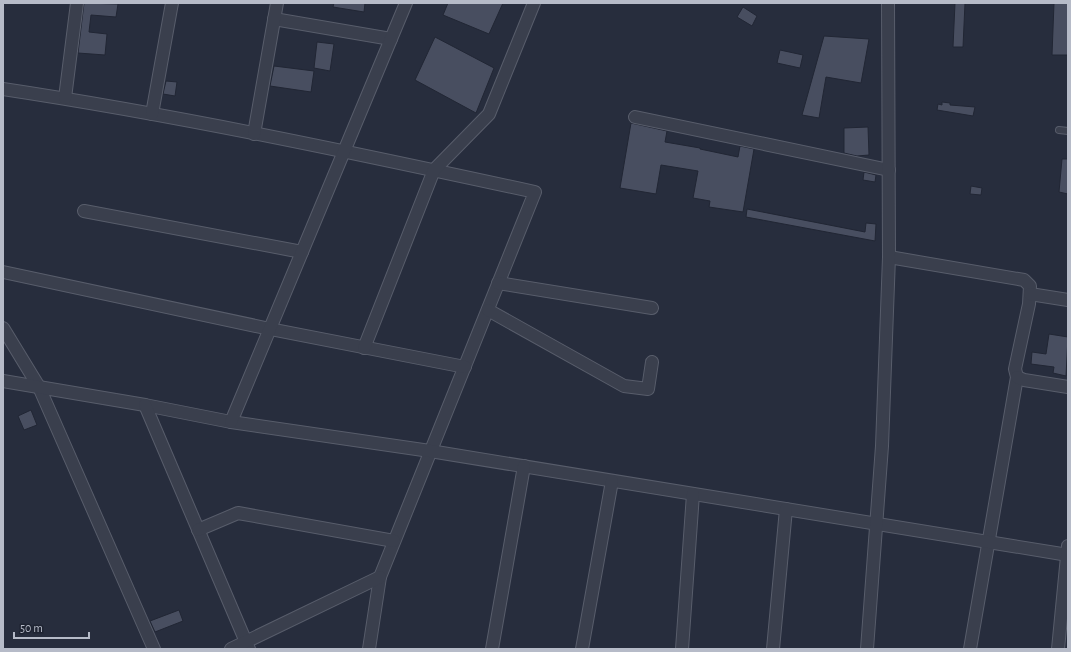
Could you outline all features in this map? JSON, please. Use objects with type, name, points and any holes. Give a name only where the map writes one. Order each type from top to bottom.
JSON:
[{"type":"street","points":[[65,98],[77,3]]},
{"type":"street","points":[[152,114],[172,3]]},
{"type":"street","points":[[254,134],[276,3]]},
{"type":"street","points":[[231,422],[406,3]]},
{"type":"street","points":[[364,348],[434,170],[489,114],[534,3]]},
{"type":"street","points":[[867,649],[875,524],[882,446],[889,257],[888,3]]},
{"type":"street","points":[[274,19],[391,39]]},
{"type":"street","points":[[3,89],[65,98],[344,150],[535,192],[380,577],[369,649]]},
{"type":"street","points":[[635,117],[889,170]]},
{"type":"street","points":[[84,211],[302,252]]},
{"type":"street","points":[[889,257],[1024,280],[1030,286],[1030,294],[1015,369],[1017,377],[970,649]]},
{"type":"street","points":[[3,272],[270,329],[465,367]]},
{"type":"street","points":[[498,283],[652,308]]},
{"type":"street","points":[[1030,294],[1068,300]]},
{"type":"street","points":[[488,310],[624,386],[648,389],[652,362]]},
{"type":"street","points":[[3,328],[39,387],[154,649]]},
{"type":"street","points":[[1017,377],[1024,380],[1068,387]]},
{"type":"street","points":[[3,380],[231,422],[430,451],[988,542],[1068,552],[1058,649]]},
{"type":"street","points":[[145,405],[247,645]]},
{"type":"street","points":[[492,649],[524,466]]},
{"type":"street","points":[[582,649],[612,481]]},
{"type":"street","points":[[682,649],[693,494]]},
{"type":"street","points":[[773,649],[786,509]]},
{"type":"street","points":[[198,530],[238,513],[394,541]]},
{"type":"street","points":[[231,649],[247,645],[380,577]]},
{"type":"lane","points":[[1059,130],[1068,131]]},
{"type":"building","points":[[84,3],[118,4],[116,17],[91,15],[89,32],[107,34],[105,55],[78,53]]},
{"type":"building","points":[[334,3],[365,3],[364,12],[333,7]]},
{"type":"building","points":[[448,3],[503,3],[489,34],[443,15]]},
{"type":"building","points":[[955,3],[965,3],[963,47],[953,47]]},
{"type":"building","points":[[1054,3],[1068,3],[1068,55],[1052,55]]},
{"type":"building","points":[[743,7],[757,16],[752,26],[737,17]]},
{"type":"building","points":[[824,36],[869,39],[861,83],[826,77],[819,118],[802,115]]},
{"type":"building","points":[[435,37],[494,68],[476,113],[415,80]]},
{"type":"building","points":[[317,42],[334,44],[330,71],[314,68]]},
{"type":"building","points":[[780,50],[803,55],[800,68],[777,63]]},
{"type":"building","points":[[274,66],[314,71],[311,92],[270,86]]},
{"type":"building","points":[[166,81],[177,82],[175,96],[163,94]]},
{"type":"building","points":[[942,102],[950,103],[950,105],[975,107],[973,116],[937,110],[938,104],[942,105]]},
{"type":"building","points":[[631,123],[667,131],[665,142],[738,157],[740,146],[754,149],[743,212],[709,207],[710,201],[693,198],[698,171],[661,165],[656,194],[620,188]]},
{"type":"building","points":[[868,127],[869,155],[857,156],[844,153],[844,128]]},
{"type":"building","points":[[1062,159],[1068,159],[1068,194],[1059,192]]},
{"type":"building","points":[[864,172],[876,175],[875,182],[863,180]]},
{"type":"building","points":[[971,186],[982,188],[981,195],[970,194]]},
{"type":"building","points":[[747,209],[865,232],[866,223],[876,224],[875,241],[746,217]]},
{"type":"building","points":[[1049,334],[1068,337],[1066,376],[1053,373],[1054,367],[1031,364],[1032,352],[1046,354]]},
{"type":"building","points":[[31,410],[37,425],[24,430],[18,416]]},
{"type":"building","points":[[179,610],[183,621],[155,632],[150,621]]}]
